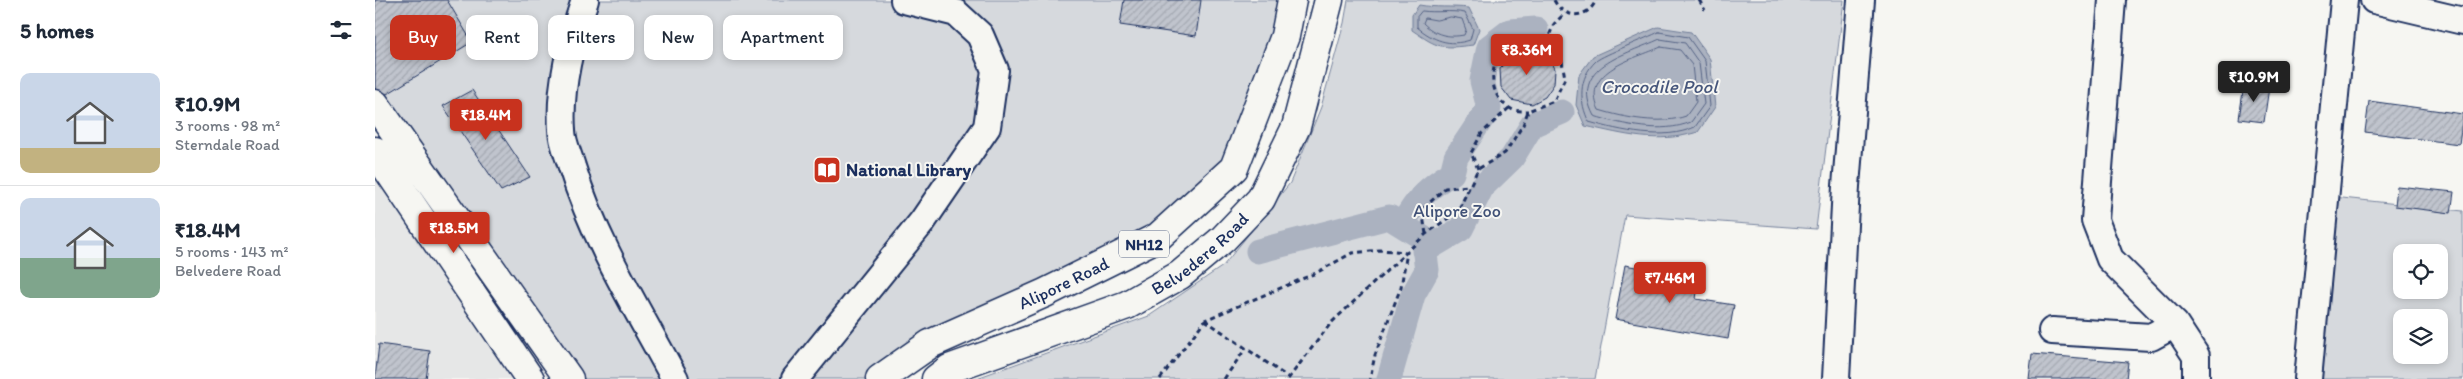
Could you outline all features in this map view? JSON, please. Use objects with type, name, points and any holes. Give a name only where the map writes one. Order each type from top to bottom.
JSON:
[{"type":"main road","name":"Alipore Road","points":[[880,379],[930,344],[1045,293],[1157,237],[1234,168],[1285,36],[1292,0]]},
{"type":"main road","name":"Belvedere Road","points":[[936,379],[949,369],[1127,305],[1180,275],[1223,239],[1261,199],[1297,127],[1329,0]]},
{"type":"main road","points":[[375,104],[569,379]]},
{"type":"main road","points":[[375,151],[530,379]]},
{"type":"street","points":[[585,0],[574,31],[563,89],[561,132],[578,186],[607,254],[675,379]]},
{"type":"street","points":[[795,379],[922,222],[987,127],[995,70],[980,35],[959,6],[905,0]]},
{"type":"street","points":[[1836,379],[1846,186],[1861,0]]},
{"type":"street","points":[[2112,0],[2095,220],[2110,259],[2175,324],[2196,356],[2196,379]]},
{"type":"street","points":[[2308,379],[2344,0]]},
{"type":"street","points":[[2374,0],[2463,21]]},
{"type":"street","points":[[2052,330],[2151,337],[2175,324]]},
{"type":"path","points":[[1554,0],[1565,13],[1582,14],[1590,9],[1596,0]]},
{"type":"path","points":[[1699,0],[1705,10]]},
{"type":"path","points":[[1546,43],[1554,24],[1565,13]]},
{"type":"path","points":[[1535,38],[1560,50],[1565,78],[1554,101],[1528,112],[1510,107],[1500,98],[1493,82],[1496,58],[1510,43],[1535,38]]},
{"type":"path","points":[[1477,169],[1471,152],[1482,133],[1510,107]]},
{"type":"path","points":[[1205,320],[1289,378],[1331,323],[1426,234],[1458,211],[1477,169],[1505,153],[1523,125],[1528,112]]},
{"type":"path","points":[[1426,234],[1422,210],[1445,188],[1468,186]]},
{"type":"path","points":[[1160,379],[1205,320],[1315,273],[1352,253],[1380,250],[1407,252]]},
{"type":"path","points":[[1370,379],[1375,355],[1401,287],[1407,252]]},
{"type":"path","points":[[1224,379],[1246,348]]},
{"type":"shaded area","points":[[379,145],[548,379],[375,379],[375,148]]},
{"type":"green space","name":"National Library","points":[[375,0],[1288,0],[1242,142],[1202,199],[962,327],[895,379],[584,379],[531,310],[375,90]]},
{"type":"green space","name":"Alipore Zoo","points":[[1348,0],[1844,0],[1816,229],[1625,215],[1595,379],[974,379],[1149,316],[1223,266],[1290,183],[1321,107],[1344,23]]},
{"type":"green space","points":[[2333,197],[2463,211],[2463,379],[2316,379]]},
{"type":"water","points":[[1419,5],[1469,8],[1479,29],[1473,45],[1440,46],[1412,30],[1412,15]]},
{"type":"water","name":"Crocodile Pool","points":[[1658,27],[1691,32],[1710,59],[1715,107],[1698,132],[1683,136],[1655,138],[1628,135],[1585,126],[1576,105],[1579,75],[1593,56]]},
{"type":"building","points":[[375,0],[447,0],[456,15],[390,15],[390,60],[443,60],[387,94],[375,89]]},
{"type":"building","points":[[1124,0],[1201,0],[1196,36],[1120,25]]},
{"type":"building","points":[[456,15],[466,32],[466,46],[456,52]]},
{"type":"building","points":[[1529,46],[1550,58],[1555,69],[1554,84],[1545,97],[1532,104],[1511,100],[1501,87],[1500,69],[1509,54]]},
{"type":"building","points":[[2244,84],[2269,87],[2264,122],[2239,119]]},
{"type":"building","points":[[472,90],[530,177],[501,191],[443,106]]},
{"type":"building","points":[[2369,101],[2463,114],[2459,144],[2365,132]]},
{"type":"building","points":[[2397,186],[2454,192],[2451,213],[2395,206]]},
{"type":"building","points":[[1625,265],[1699,279],[1696,299],[1734,305],[1728,339],[1615,319]]},
{"type":"building","points":[[379,344],[430,351],[426,379],[375,379]]},
{"type":"building","points":[[2032,354],[2128,362],[2126,379],[2029,379]]},
{"type":"waterway","points":[[1402,225],[1423,195],[1452,173],[1456,157],[1489,108],[1482,81],[1489,47],[1510,31],[1536,29]]},
{"type":"waterway","points":[[1424,251],[1461,229],[1482,187],[1512,158],[1532,125],[1562,112]]},
{"type":"waterway","points":[[1258,251],[1389,217],[1423,238],[1427,270],[1413,295],[1389,379]]},
{"type":"place","name":"National Library","points":[[827,170]]}]
